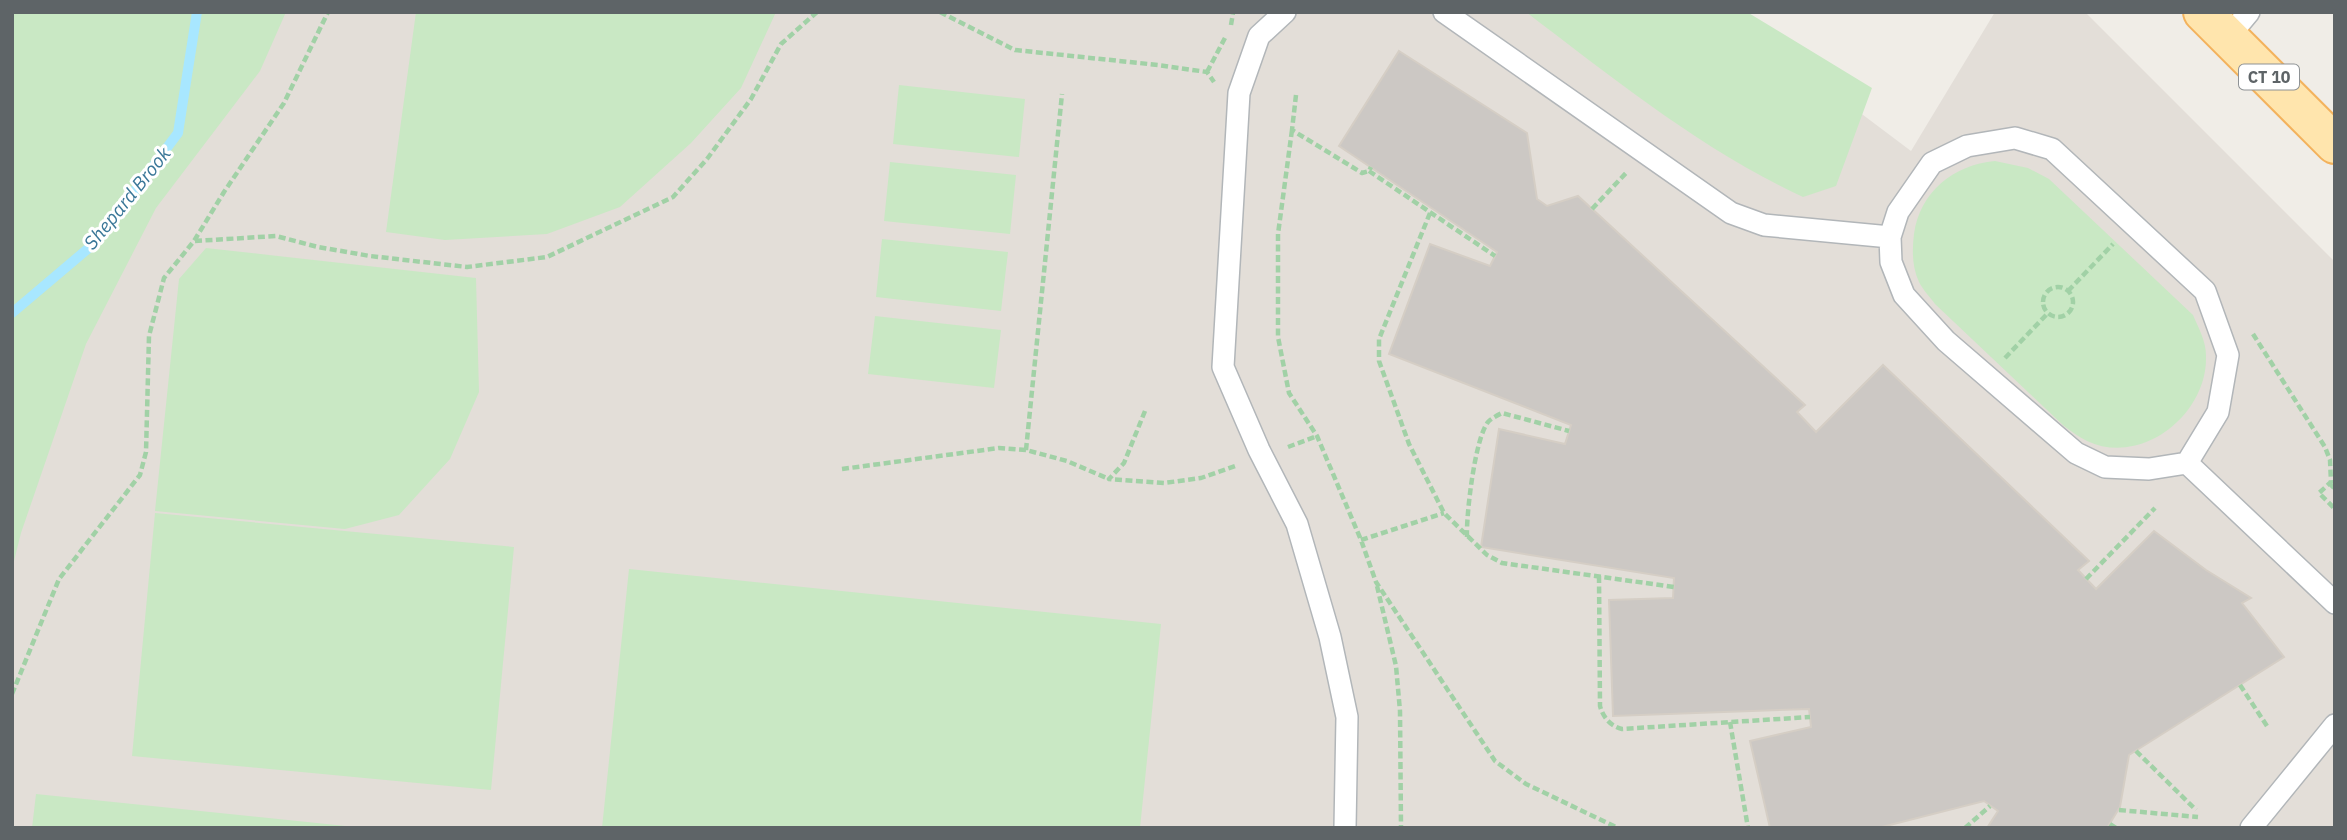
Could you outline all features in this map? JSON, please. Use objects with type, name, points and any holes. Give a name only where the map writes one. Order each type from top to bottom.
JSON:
[{"type":"main road","name":"CT 10","points":[[2227,20],[2335,144]]},
{"type":"lane","points":[[1285,12],[1259,36],[1239,93],[1223,367],[1259,450],[1297,524],[1330,637],[1347,717],[1345,828]]},
{"type":"lane","points":[[1444,12],[1731,213],[1764,225],[1891,237]]},
{"type":"lane","points":[[2015,138],[2052,149],[2205,291],[2228,355],[2218,412],[2187,463],[2148,469],[2105,467],[2076,453],[1946,341],[1904,295],[1891,262],[1891,237],[1898,212],[1932,163],[1967,146],[2015,138]]},
{"type":"lane","points":[[2187,463],[2335,603]]},
{"type":"lane","points":[[2251,828],[2335,725]]},
{"type":"path","points":[[12,694],[59,579],[140,475],[146,453],[149,337],[164,278],[194,241],[284,103],[328,12]]},
{"type":"path","points":[[194,241],[276,236],[370,256],[467,267],[547,257],[673,197],[707,159],[751,99],[781,44],[817,12]]},
{"type":"path","points":[[940,12],[1014,50],[1207,72],[1219,88]]},
{"type":"path","points":[[1207,72],[1230,29],[1233,13]]},
{"type":"path","points":[[1026,450],[1062,94]]},
{"type":"path","points":[[1296,96],[1278,234],[1278,337],[1289,393],[1317,436],[1376,582],[1396,666],[1400,711],[1401,828]]},
{"type":"path","points":[[1292,130],[1362,173],[1370,169],[1495,256]]},
{"type":"path","points":[[1592,209],[1626,172]]},
{"type":"path","points":[[1430,213],[1379,339],[1379,361],[1409,444],[1444,513],[1487,555],[1503,563],[1674,587]]},
{"type":"path","points":[[2068,291],[2113,243]]},
{"type":"path","points":[[2060,287],[2068,291],[2073,300],[2070,310],[2063,316],[2048,313],[2043,299],[2048,291],[2060,287]]},
{"type":"path","points":[[2001,362],[2048,313]]},
{"type":"path","points":[[2253,334],[2325,447],[2332,473],[2329,483],[2319,493],[2335,509]]},
{"type":"path","points":[[1109,479],[1124,463],[1145,411]]},
{"type":"path","points":[[1467,538],[1466,519],[1481,435],[1489,420],[1502,412],[1569,431]]},
{"type":"path","points":[[1286,448],[1317,436]]},
{"type":"path","points":[[842,469],[999,448],[1026,450],[1068,461],[1109,479],[1164,483],[1201,478],[1239,465]]},
{"type":"path","points":[[2329,483],[2335,489]]},
{"type":"path","points":[[2086,579],[2155,508]]},
{"type":"path","points":[[1361,540],[1444,513]]},
{"type":"path","points":[[1599,576],[1600,706],[1603,715],[1614,727],[1622,729],[1810,718]]},
{"type":"path","points":[[1376,582],[1495,761],[1526,784],[1618,828]]},
{"type":"path","points":[[2240,685],[2267,726]]},
{"type":"path","points":[[1730,722],[1748,828]]},
{"type":"path","points":[[2136,751],[2196,810]]},
{"type":"path","points":[[1965,828],[1990,806]]},
{"type":"path","points":[[2119,810],[2198,817]]},
{"type":"path","points":[[2110,824],[2116,828]]},
{"type":"shaded area","points":[[265,12],[1726,12],[1911,151],[1995,12],[2085,12],[2335,262],[2335,828],[12,828],[12,545],[98,308]]},
{"type":"green space","points":[[12,12],[286,12],[260,71],[156,208],[86,344],[21,533],[12,569]]},
{"type":"green space","points":[[416,12],[776,12],[741,88],[691,143],[620,207],[547,234],[445,240],[386,232]]},
{"type":"green space","points":[[1526,12],[1747,12],[1872,88],[1836,186],[1803,197],[1729,158],[1660,112]]},
{"type":"green space","points":[[899,85],[1025,99],[1019,157],[893,144]]},
{"type":"green space","points":[[1995,161],[2028,168],[2049,179],[2193,315],[2205,345],[2204,377],[2196,397],[2184,415],[2168,430],[2149,441],[2129,447],[2108,447],[2081,438],[2064,426],[1935,304],[1921,285],[1915,270],[1913,246],[1917,219],[1923,205],[1941,183],[1952,175],[1965,168]]},
{"type":"green space","points":[[890,162],[1016,175],[1010,234],[884,221]]},
{"type":"green space","points":[[882,239],[1008,252],[1001,311],[876,297]]},
{"type":"green space","points":[[206,248],[476,278],[479,392],[450,459],[399,515],[345,529],[155,511],[179,279]]},
{"type":"green space","points":[[875,316],[1001,330],[994,388],[868,374]]},
{"type":"green space","points":[[155,513],[514,547],[491,790],[132,756]]},
{"type":"green space","points":[[629,569],[1161,624],[1140,828],[602,828]]},
{"type":"green space","points":[[36,794],[365,828],[32,828]]},
{"type":"building","points":[[1399,51],[1527,133],[1537,199],[1547,206],[1578,196],[1805,405],[1797,412],[1816,432],[1883,365],[2089,561],[2078,570],[2096,589],[2154,531],[2206,570],[2251,598],[2242,603],[2284,657],[2129,755],[2120,807],[2107,828],[1987,828],[1998,811],[1984,801],[1878,828],[1770,828],[1750,741],[1811,727],[1809,709],[1613,716],[1609,600],[1673,598],[1674,578],[1481,547],[1499,429],[1565,444],[1571,425],[1389,354],[1430,244],[1490,266],[1497,252],[1339,146]]},
{"type":"waterway","name":"Shepard Brook","points":[[12,313],[97,241],[178,133],[197,12]]}]
